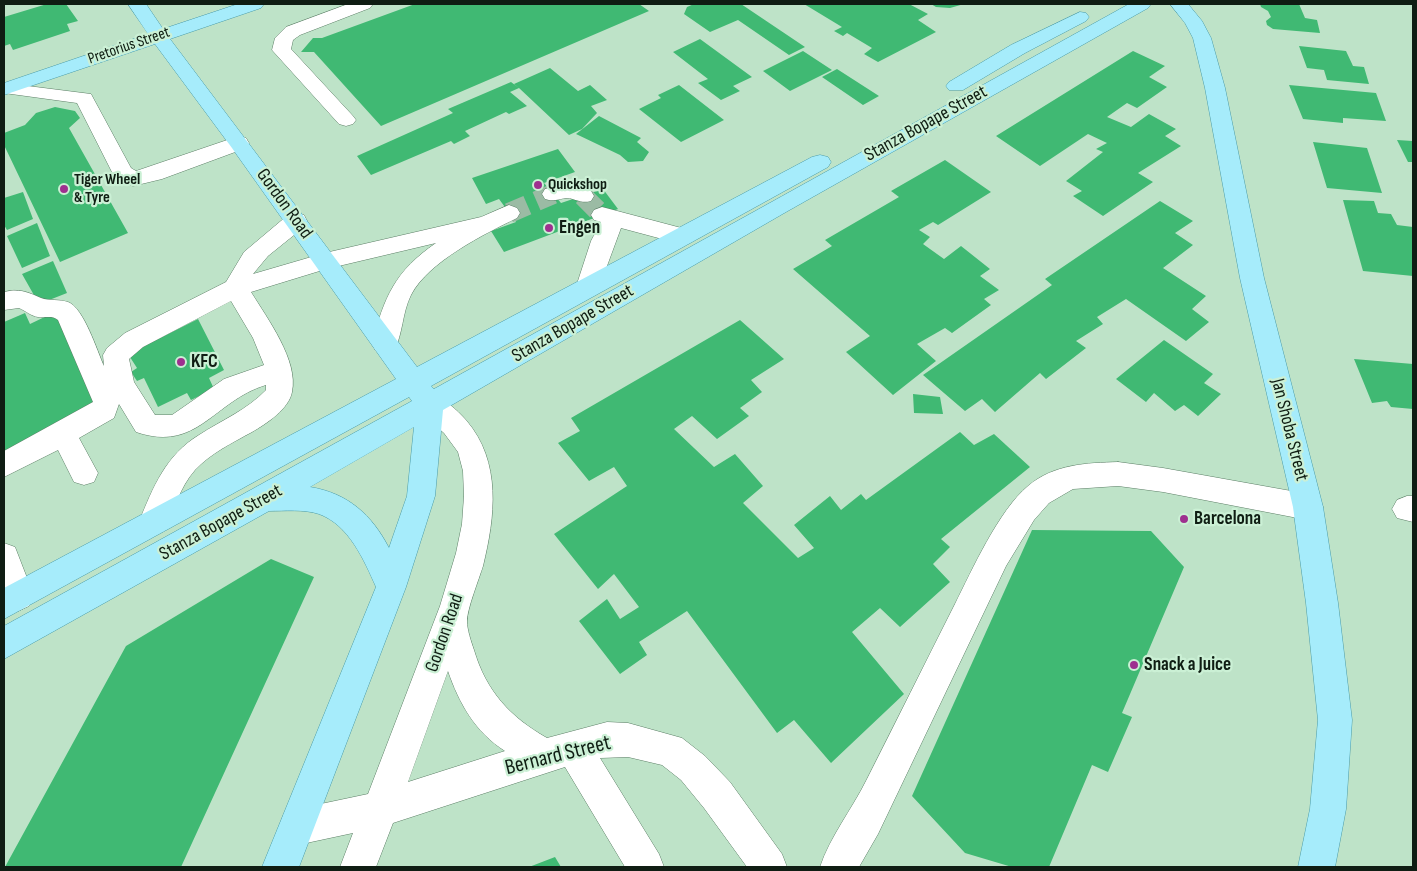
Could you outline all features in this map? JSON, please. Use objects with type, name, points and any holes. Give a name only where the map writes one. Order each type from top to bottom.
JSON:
[{"type":"main road","name":"Gordon Road","points":[[136,4],[421,393]]},
{"type":"main road","name":"Pretorius Street","points":[[5,89],[255,4]]},
{"type":"main road","name":"Stanza Bopape Street","points":[[11,600],[154,522],[421,393],[778,207],[1142,4]]},
{"type":"main road","name":"Jan Shoba Street","points":[[1179,4],[1193,21],[1202,38],[1215,88],[1252,278],[1308,507],[1322,603],[1335,720],[1328,809],[1317,867]]},
{"type":"main road","name":"Stanza Bopape Street","points":[[4,643],[265,498],[421,393],[588,287],[886,126],[1018,49],[1098,7]]},
{"type":"main road","points":[[281,867],[391,586],[421,496],[421,393]]},
{"type":"main road","points":[[265,498],[305,499],[324,503],[340,510],[360,528],[369,541],[391,586]]},
{"type":"street","points":[[346,120],[282,50],[284,38],[293,31],[364,4]]},
{"type":"street","points":[[5,89],[84,98],[123,173],[133,179],[154,174],[239,143]]},
{"type":"street","points":[[553,194],[570,190],[583,196]]},
{"type":"street","points":[[385,344],[393,311],[406,284],[427,263],[481,225],[509,212]]},
{"type":"street","points":[[588,287],[603,241],[608,217],[681,236]]},
{"type":"street","points":[[154,522],[171,483],[186,461],[258,416],[273,402],[279,393],[279,371],[269,346],[236,288],[242,270],[250,258],[296,221]]},
{"type":"street","points":[[279,371],[243,382],[228,389],[191,418],[174,427],[162,428],[146,424],[127,392],[115,363],[116,355],[122,348],[236,288],[325,260],[481,225]]},
{"type":"street","points":[[4,301],[14,298],[30,301],[38,308],[59,308],[66,311],[106,402],[104,410],[4,465]]},
{"type":"street","name":"Gordon Road","points":[[358,867],[469,563],[476,527],[479,493],[477,470],[472,453],[460,431],[421,393]]},
{"type":"street","points":[[63,434],[84,472]]},
{"type":"street","points":[[838,867],[865,821],[995,556],[1024,511],[1039,494],[1068,478],[1085,475],[1118,474],[1163,480],[1308,507]]},
{"type":"street","points":[[4,557],[11,600]]},
{"type":"street","points":[[450,617],[460,661],[482,706],[496,723],[515,738],[559,751],[646,867]]},
{"type":"street","name":"Bernard Street","points":[[297,826],[380,809],[559,751],[607,739],[628,740],[670,750],[680,756],[716,794],[769,867]]},
{"type":"building","points":[[47,4],[66,4],[78,21],[67,24],[70,31],[13,50],[10,44],[4,46],[4,17]]},
{"type":"building","points":[[415,4],[639,4],[649,11],[381,126],[314,52],[301,52],[313,38],[322,38]]},
{"type":"building","points":[[694,4],[741,4],[805,47],[789,55],[738,20],[710,32],[684,14],[687,7]]},
{"type":"building","points":[[804,4],[909,4],[928,14],[918,20],[936,32],[878,62],[864,54],[872,48],[847,33],[843,36],[834,31],[842,27]]},
{"type":"building","points":[[931,4],[964,4],[950,8],[936,7]]},
{"type":"building","points":[[1260,4],[1299,4],[1305,18],[1317,20],[1320,33],[1273,29],[1267,25],[1266,21],[1271,17],[1268,11],[1261,7]]},
{"type":"building","points":[[700,39],[752,77],[733,86],[740,91],[721,100],[698,83],[708,79],[673,52]]},
{"type":"building","points":[[1299,46],[1346,51],[1353,66],[1364,67],[1369,84],[1327,80],[1324,70],[1307,68]]},
{"type":"building","points":[[803,51],[832,70],[790,91],[763,71]]},
{"type":"building","points":[[1133,51],[1165,66],[1149,77],[1167,87],[1137,108],[1127,103],[1107,117],[1131,127],[1149,114],[1176,129],[1165,136],[1181,146],[1138,173],[1153,182],[1103,216],[1073,196],[1082,191],[1066,181],[1103,152],[1096,149],[1107,143],[1088,134],[1040,166],[996,136]]},
{"type":"building","points":[[550,68],[578,91],[590,85],[607,100],[591,106],[597,113],[582,129],[569,135],[514,84]]},
{"type":"building","points":[[837,69],[879,96],[863,105],[822,77]]},
{"type":"building","points":[[511,82],[519,88],[510,92],[527,106],[509,114],[506,112],[465,131],[470,136],[454,144],[451,141],[371,175],[357,156],[453,113],[448,109]]},
{"type":"building","points":[[679,85],[724,120],[681,142],[639,109],[661,98],[658,95]]},
{"type":"building","points":[[1289,85],[1376,93],[1386,121],[1343,118],[1343,123],[1303,119]]},
{"type":"building","name":"Tiger Wheel & Tyre","points":[[55,107],[75,111],[80,118],[69,128],[128,233],[60,262],[4,145],[4,133],[25,125],[36,113]]},
{"type":"building","points":[[599,116],[641,138],[637,142],[649,152],[643,161],[628,162],[620,155],[576,134]]},
{"type":"building","points":[[1397,140],[1413,141],[1413,162],[1408,162]]},
{"type":"building","points":[[1313,142],[1367,148],[1382,193],[1327,188]]},
{"type":"building","points":[[558,149],[575,172],[544,183],[561,203],[603,189],[618,209],[504,252],[491,231],[516,222],[499,199],[486,204],[472,178]]},
{"type":"building","points":[[945,160],[991,192],[938,225],[933,222],[919,230],[930,237],[923,244],[944,259],[961,246],[990,269],[980,276],[999,290],[984,299],[991,305],[952,333],[945,328],[917,344],[936,361],[893,395],[846,352],[870,336],[793,269],[832,246],[825,240],[899,197],[891,191]]},
{"type":"building","points":[[23,192],[33,219],[7,230],[4,225],[4,198]]},
{"type":"building","points":[[1343,200],[1374,201],[1378,213],[1391,214],[1397,225],[1413,227],[1413,276],[1363,271]]},
{"type":"building","points":[[1160,201],[1193,221],[1175,233],[1193,245],[1163,268],[1206,296],[1192,309],[1209,322],[1186,341],[1126,299],[1097,317],[1103,324],[1076,341],[1086,348],[1046,379],[1040,373],[995,412],[982,399],[965,411],[923,375],[1052,285],[1045,279]]},
{"type":"building","points":[[37,223],[50,256],[22,268],[7,236]]},
{"type":"building","points":[[53,261],[67,293],[39,304],[22,274]]},
{"type":"building","points":[[55,312],[101,411],[4,458],[4,322],[25,313],[30,324]]},
{"type":"building","points":[[198,319],[224,370],[209,378],[214,389],[191,400],[187,393],[158,407],[144,378],[137,381],[131,372],[137,368],[128,354]]},
{"type":"building","points":[[740,320],[784,359],[751,380],[762,392],[740,408],[749,416],[717,439],[692,416],[674,429],[714,467],[735,454],[763,486],[743,503],[798,558],[814,548],[794,525],[830,496],[841,510],[861,494],[866,500],[960,432],[974,445],[994,434],[1030,467],[941,539],[950,547],[933,564],[950,582],[900,627],[880,608],[852,632],[904,694],[831,763],[794,720],[777,733],[687,611],[639,642],[647,655],[620,674],[579,621],[607,599],[620,619],[639,607],[614,574],[598,589],[554,534],[627,486],[614,467],[589,481],[558,443],[580,431],[571,418]]},
{"type":"building","points":[[1164,340],[1213,374],[1204,383],[1221,394],[1198,416],[1184,405],[1175,411],[1154,393],[1146,402],[1116,379]]},
{"type":"building","points":[[1354,359],[1413,364],[1413,409],[1391,407],[1387,401],[1372,403]]},
{"type":"building","points":[[913,394],[940,397],[943,414],[914,413]]},
{"type":"building","points":[[1032,530],[1151,531],[1184,567],[1122,713],[1132,717],[1108,772],[1092,765],[1049,867],[1012,867],[965,853],[912,796]]},
{"type":"building","points":[[271,559],[314,577],[181,867],[5,867],[126,646]]},
{"type":"building","points":[[555,857],[561,867],[529,867]]},
{"type":"tunnel","points":[[509,213],[553,194]]},
{"type":"tunnel","points":[[583,196],[602,215]]},
{"type":"place","name":"Quickshop","points":[[538,185]]},
{"type":"place","name":"Tiger Wheel & Tyre","points":[[64,189]]},
{"type":"place","name":"Engen","points":[[549,228]]},
{"type":"place","name":"KFC","points":[[181,362]]},
{"type":"place","name":"Barcelona","points":[[1184,519]]},
{"type":"place","name":"Snack a Juice","points":[[1134,665]]}]
